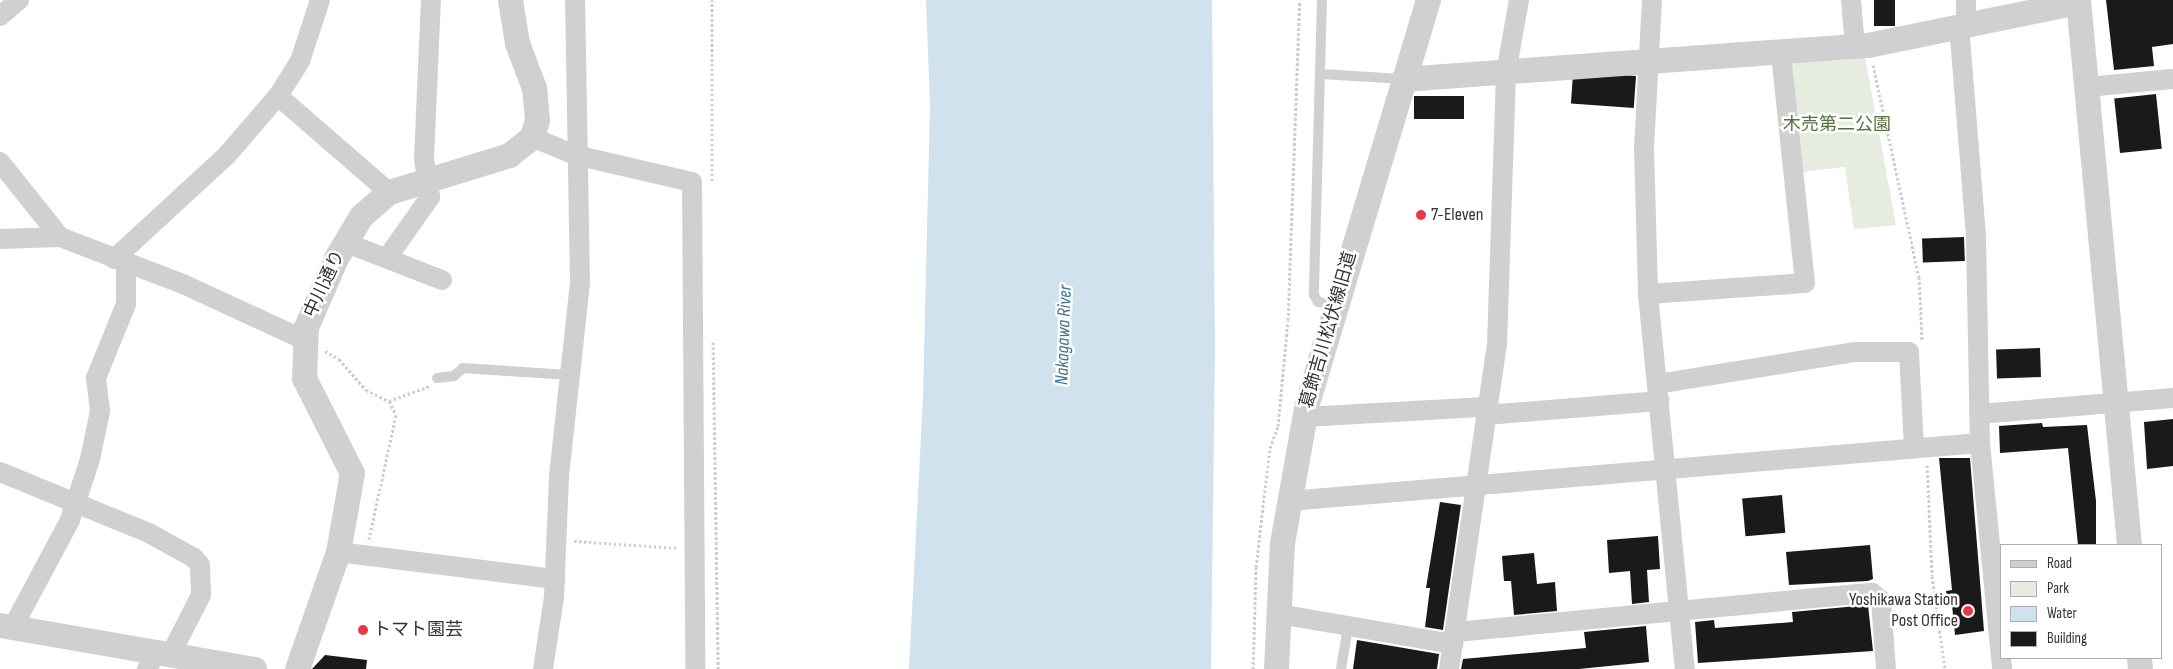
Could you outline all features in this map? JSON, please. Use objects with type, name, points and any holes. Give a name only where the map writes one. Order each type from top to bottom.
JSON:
[{"type":"street","points":[[0,16],[19,0]]},
{"type":"street","points":[[120,261],[227,155],[278,96],[300,61],[320,0]]},
{"type":"street","points":[[387,258],[430,197],[424,149],[431,0]]},
{"type":"street","points":[[510,0],[517,43],[534,88],[537,120],[532,137],[575,156],[692,182],[696,549],[695,669]]},
{"type":"street","points":[[543,669],[555,579],[556,540],[569,376],[580,283],[575,156],[575,0]]},
{"type":"street","name":"葛飾吉川松伏線旧道","points":[[1276,669],[1278,614],[1290,501],[1304,417],[1335,306],[1428,0]]},
{"type":"street","points":[[1449,669],[1479,487],[1497,345],[1506,74],[1518,0]]},
{"type":"street","points":[[1652,0],[1644,148],[1648,294],[1685,669]]},
{"type":"street","points":[[1851,0],[1855,47]]},
{"type":"street","points":[[1403,78],[1506,74],[1855,47],[1964,16],[2078,1],[2129,544]]},
{"type":"street","points":[[1964,16],[1976,238],[1980,443],[2000,648]]},
{"type":"street","points":[[1648,294],[1805,283],[1782,53]]},
{"type":"street","points":[[2087,87],[2173,79]]},
{"type":"street","points":[[278,96],[389,192]]},
{"type":"street","name":"中川通り","points":[[297,669],[338,552],[352,472],[308,390],[304,340],[312,307],[344,242],[361,216],[389,192],[509,156],[532,137]]},
{"type":"street","points":[[0,162],[60,237]]},
{"type":"street","points":[[0,239],[60,237],[183,284],[304,340]]},
{"type":"street","points":[[344,242],[442,280]]},
{"type":"street","points":[[120,261],[126,304],[96,378],[100,411],[75,504],[7,625],[159,658],[254,669]]},
{"type":"street","points":[[1304,417],[1481,407],[1498,414],[1658,393],[1820,357],[1909,352],[1914,447]]},
{"type":"street","points":[[1979,414],[2173,398]]},
{"type":"street","points":[[1290,501],[1666,473],[1914,447],[1980,443]]},
{"type":"street","points":[[0,472],[150,533],[200,566],[201,595],[159,658]]},
{"type":"street","points":[[338,552],[366,552],[555,579]]},
{"type":"street","points":[[1278,614],[1348,627],[1454,638],[1679,610],[1872,593],[1881,600],[1886,669]]},
{"type":"lane","points":[[1322,0],[1314,295],[1318,302],[1335,306]]},
{"type":"lane","points":[[1320,74],[1403,78]]},
{"type":"lane","points":[[437,378],[454,376],[463,368],[569,376]]},
{"type":"lane","points":[[1341,669],[1348,627]]},
{"type":"path","points":[[712,0],[712,184]]},
{"type":"path","points":[[1278,426],[1288,310],[1300,0]]},
{"type":"path","points":[[713,338],[718,669]]},
{"type":"path","points":[[304,340],[339,359],[366,390],[389,401],[396,415],[366,552]]},
{"type":"path","points":[[389,401],[425,391],[437,378]]},
{"type":"path","points":[[556,540],[696,549]]},
{"type":"green space","name":"木売第二公園","points":[[1865,57],[1896,225],[1854,229],[1845,167],[1802,172],[1788,66],[1794,60]]},
{"type":"water","name":"Nakagawa River","points":[[926,0],[1212,0],[1215,350],[1211,669],[909,669],[923,397],[930,106]]},
{"type":"building","points":[[1874,0],[1895,0],[1895,26],[1874,26]]},
{"type":"building","points":[[2106,0],[2173,0],[2173,44],[2152,47],[2154,66],[2114,70]]},
{"type":"building","points":[[1573,72],[1636,76],[1634,108],[1571,104]]},
{"type":"building","points":[[2156,94],[2162,149],[2120,153],[2114,98]]},
{"type":"building","points":[[1414,96],[1464,96],[1464,119],[1414,119]]},
{"type":"building","points":[[1964,237],[1965,261],[1923,262],[1922,238]]},
{"type":"building","points":[[2040,348],[2041,377],[1997,379],[1996,350]]},
{"type":"building","points":[[2173,419],[2173,466],[2147,469],[2144,422]]},
{"type":"building","points":[[2042,423],[2043,427],[2087,425],[2096,501],[2096,544],[2078,544],[2068,448],[2000,453],[1999,426]]},
{"type":"building","points":[[1939,458],[1970,458],[1984,631],[1955,635],[1952,605],[1948,606],[1946,591],[1952,590]]},
{"type":"building","points":[[1782,495],[1785,533],[1745,536],[1742,498]]},
{"type":"building","points":[[1440,502],[1461,505],[1443,630],[1425,627],[1430,588],[1426,588]]},
{"type":"building","points":[[1658,536],[1660,569],[1647,570],[1649,602],[1632,604],[1630,571],[1609,573],[1607,540]]},
{"type":"building","points":[[1870,545],[1873,579],[1868,581],[1789,585],[1786,552]]},
{"type":"building","points":[[1534,553],[1537,584],[1555,582],[1557,611],[1514,615],[1511,581],[1504,581],[1502,556]]},
{"type":"building","points":[[1868,605],[1873,651],[1698,663],[1695,622],[1714,620],[1715,628],[1793,622],[1792,612]]},
{"type":"building","points":[[1646,626],[1649,662],[1579,669],[1461,669],[1463,659],[1586,648],[1584,632]]},
{"type":"building","points":[[1357,640],[1439,654],[1437,669],[1353,669]]},
{"type":"building","points":[[325,655],[367,660],[366,669],[312,669]]},
{"type":"place","name":"7-Eleven","points":[[1421,215]]},
{"type":"place","name":"Yoshikawa Station Post Office","points":[[1968,611]]},
{"type":"place","name":"トマト園芸","points":[[363,630]]}]
